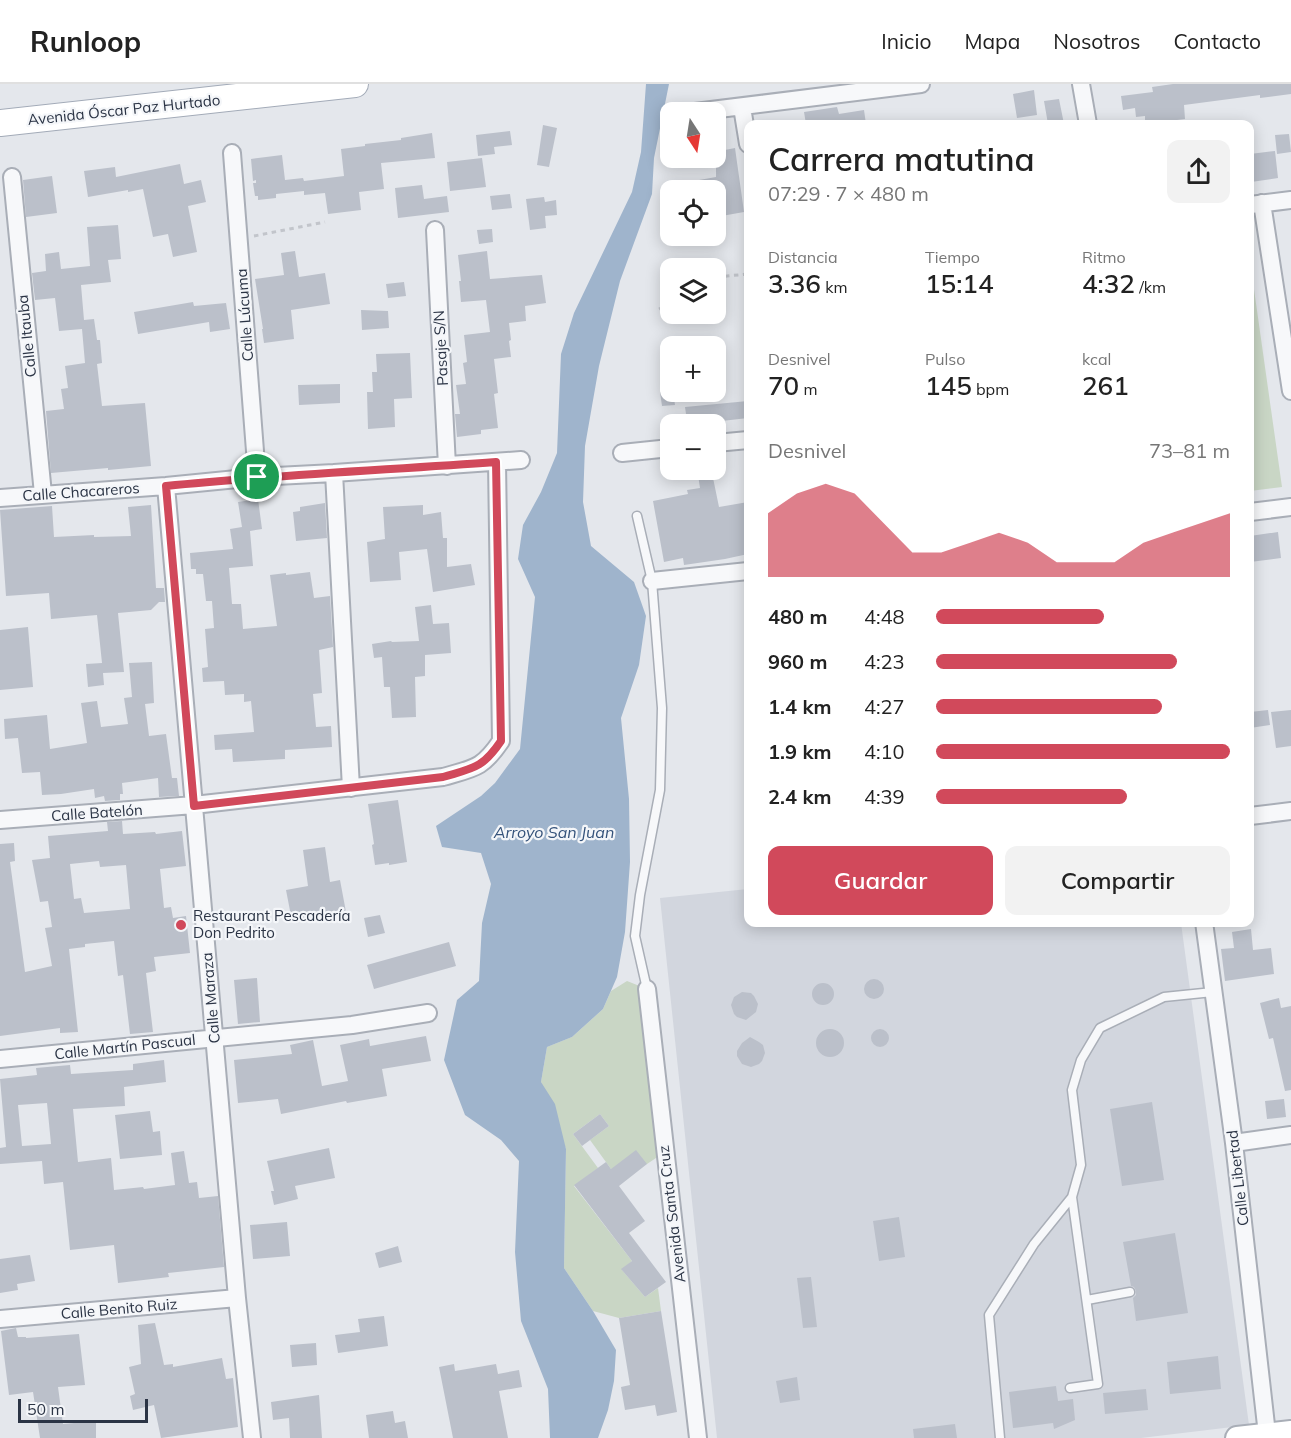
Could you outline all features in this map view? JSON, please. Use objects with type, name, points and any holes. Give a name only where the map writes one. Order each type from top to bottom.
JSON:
[{"type":"main road","name":"Avenida Óscar Paz Hurtado","points":[[0,123],[355,84]]},
{"type":"main road","points":[[1237,1438],[1291,1432]]},
{"type":"street","points":[[726,109],[921,84]]},
{"type":"street","points":[[1081,84],[1087,120]]},
{"type":"street","points":[[742,107],[744,120]]},
{"type":"street","name":"Calle Lúcuma","points":[[232,153],[257,477]]},
{"type":"street","name":"Calle Itauba","points":[[12,177],[43,495]]},
{"type":"street","points":[[1291,200],[1256,204],[1291,391]]},
{"type":"street","name":"Pasaje S/N","points":[[435,230],[447,466]]},
{"type":"street","points":[[726,442],[744,440]]},
{"type":"street","points":[[622,453],[660,449]]},
{"type":"street","name":"Calle Chacareros","points":[[0,498],[257,477],[521,460]]},
{"type":"street","name":"Calle Batelón","points":[[0,820],[194,806],[443,777],[478,767],[491,756],[501,741],[496,462]]},
{"type":"street","points":[[334,473],[351,788]]},
{"type":"street","name":"Calle Maraza","points":[[166,486],[237,1298],[252,1438]]},
{"type":"street","points":[[1254,512],[1291,507]]},
{"type":"street","points":[[652,581],[744,571]]},
{"type":"street","points":[[1254,816],[1291,811]]},
{"type":"street","name":"Calle Libertad","points":[[1205,927],[1234,1143],[1267,1434]]},
{"type":"street","name":"Avenida Santa Cruz","points":[[647,989],[698,1438]]},
{"type":"street","name":"Calle Martín Pascual","points":[[0,1059],[352,1024],[428,1013]]},
{"type":"street","points":[[1234,1143],[1291,1134]]},
{"type":"street","name":"Calle Benito Ruiz","points":[[0,1319],[237,1298]]},
{"type":"lane","points":[[637,516],[652,581],[662,708],[660,790],[640,895],[635,936],[647,989]]},
{"type":"lane","points":[[1000,1438],[989,1315],[1034,1244],[1072,1197],[1081,1165],[1072,1090],[1081,1060],[1100,1028],[1164,997],[1214,992]]},
{"type":"lane","points":[[1070,1388],[1098,1384],[1072,1197]]},
{"type":"lane","points":[[1087,1300],[1131,1292]]},
{"type":"path","points":[[240,239],[326,222]]},
{"type":"path","points":[[726,276],[744,274]]},
{"type":"shaded area","points":[[744,889],[744,927],[1182,927],[1249,1425],[1141,1438],[717,1438],[660,898]]},
{"type":"green space","points":[[1254,289],[1282,487],[1254,490]]},
{"type":"green space","points":[[627,981],[647,989],[665,1152],[647,1164],[611,1169],[590,1140],[609,1126],[600,1114],[573,1134],[598,1168],[574,1186],[632,1261],[622,1270],[645,1297],[658,1288],[661,1311],[619,1318],[593,1311],[564,1268],[566,1149],[541,1082],[547,1047],[572,1037],[603,1009],[611,991]]},
{"type":"water","name":"Arroyo San Juan","points":[[646,84],[669,84],[665,102],[660,102],[660,128],[654,158],[652,194],[620,281],[599,366],[585,446],[583,502],[591,546],[634,582],[646,616],[639,665],[621,718],[629,799],[630,862],[625,932],[617,977],[603,1009],[572,1037],[547,1047],[541,1082],[555,1104],[566,1149],[564,1268],[616,1350],[614,1381],[608,1410],[598,1438],[550,1438],[548,1389],[521,1321],[515,1252],[519,1161],[501,1140],[465,1115],[444,1060],[457,1000],[479,981],[482,923],[491,884],[481,853],[442,847],[436,826],[481,796],[495,783],[520,749],[535,597],[518,559],[523,525],[541,492],[557,453],[561,354],[574,313],[632,192],[641,152]]},
{"type":"building","points":[[1173,84],[1291,84],[1291,94],[1260,98],[1260,95],[1184,105],[1185,119],[1177,120],[1145,120],[1145,116],[1136,117],[1135,108],[1123,110],[1121,96],[1153,92],[1152,87]]},
{"type":"building","points":[[1034,90],[1037,115],[1017,118],[1013,94]]},
{"type":"building","points":[[1059,99],[1063,120],[1047,120],[1044,101]]},
{"type":"building","points":[[837,107],[839,114],[864,110],[865,120],[805,120],[804,112]]},
{"type":"building","points":[[543,125],[557,128],[549,167],[537,165]]},
{"type":"building","points":[[510,131],[512,145],[494,147],[495,154],[478,156],[476,135]]},
{"type":"building","points":[[432,133],[435,158],[381,163],[384,189],[359,192],[361,210],[328,214],[325,193],[304,195],[304,191],[276,194],[276,198],[258,200],[258,196],[255,196],[253,183],[256,183],[256,180],[253,181],[251,159],[282,155],[285,180],[303,178],[304,181],[344,176],[341,149]]},
{"type":"building","points":[[1289,134],[1291,152],[1277,154],[1275,135]]},
{"type":"building","points":[[735,148],[744,212],[726,215],[726,180],[699,180],[716,177],[716,168],[726,168],[726,150]]},
{"type":"building","points":[[1275,151],[1278,178],[1254,182],[1254,154]]},
{"type":"building","points":[[482,158],[486,187],[450,191],[447,162]]},
{"type":"building","points":[[180,164],[184,184],[201,180],[206,202],[188,206],[197,252],[173,257],[168,234],[153,237],[143,189],[88,197],[84,171],[115,167],[116,177]]},
{"type":"building","points":[[52,176],[57,213],[26,217],[23,180]]},
{"type":"building","points":[[422,185],[424,199],[447,196],[449,212],[398,218],[395,188]]},
{"type":"building","points":[[510,194],[512,208],[492,210],[490,196]]},
{"type":"building","points":[[544,197],[545,202],[556,200],[557,215],[545,216],[546,228],[530,230],[526,199]]},
{"type":"building","points":[[118,225],[121,259],[108,260],[111,282],[81,285],[84,320],[94,319],[97,340],[100,340],[102,363],[97,364],[102,406],[145,403],[151,466],[51,473],[46,411],[64,409],[61,389],[68,388],[65,366],[85,363],[82,329],[59,331],[55,298],[35,300],[32,273],[46,271],[45,254],[59,252],[61,269],[90,266],[87,227]]},
{"type":"building","points":[[492,229],[493,242],[479,244],[477,230]]},
{"type":"building","points":[[295,251],[299,277],[325,273],[330,304],[291,310],[294,339],[264,343],[255,279],[284,275],[281,253]]},
{"type":"building","points":[[487,251],[490,279],[542,275],[546,303],[525,306],[526,321],[509,323],[511,357],[494,359],[498,393],[494,394],[498,428],[481,430],[481,434],[457,437],[455,414],[460,414],[456,385],[466,384],[463,363],[467,362],[464,335],[490,332],[486,300],[461,302],[458,255]]},
{"type":"building","points":[[404,282],[406,296],[388,298],[386,284]]},
{"type":"building","points":[[193,302],[194,306],[226,303],[230,329],[210,332],[209,322],[138,334],[134,312]]},
{"type":"building","points":[[361,310],[388,311],[389,328],[362,330]]},
{"type":"building","points":[[410,353],[412,398],[394,399],[395,427],[368,429],[367,392],[373,392],[372,372],[377,372],[376,354]]},
{"type":"building","points":[[340,384],[340,403],[299,405],[298,385]]},
{"type":"building","points":[[744,401],[744,418],[726,421],[726,414],[686,414],[685,407]]},
{"type":"building","points":[[661,402],[675,402],[675,405],[662,406]]},
{"type":"building","points":[[699,480],[713,480],[719,507],[744,503],[744,555],[684,565],[683,558],[664,562],[653,501],[688,494],[687,490],[700,488]]},
{"type":"building","points":[[258,499],[262,529],[250,531],[253,566],[229,568],[232,604],[241,604],[243,629],[277,626],[270,575],[286,573],[286,575],[310,572],[314,598],[330,596],[333,647],[319,650],[322,693],[313,694],[316,727],[331,726],[332,747],[285,750],[285,759],[233,762],[232,749],[215,750],[214,735],[254,732],[251,701],[244,702],[244,694],[225,695],[224,681],[203,682],[202,668],[208,667],[205,629],[214,628],[212,601],[206,601],[203,574],[196,574],[196,569],[191,569],[190,553],[233,549],[230,529],[242,527],[238,502]]},
{"type":"building","points":[[325,503],[327,538],[296,541],[293,512],[300,511],[300,507]]},
{"type":"building","points":[[151,505],[156,588],[164,588],[165,602],[159,602],[151,610],[118,613],[124,672],[103,673],[104,685],[88,687],[86,664],[102,663],[97,615],[51,619],[49,593],[6,596],[0,510],[52,506],[54,537],[131,536],[128,507]]},
{"type":"building","points":[[423,505],[423,515],[441,512],[443,538],[447,538],[447,567],[471,564],[475,585],[433,592],[427,549],[399,552],[401,580],[370,582],[367,542],[385,539],[383,507]]},
{"type":"building","points":[[1278,532],[1281,558],[1254,561],[1254,535]]},
{"type":"building","points":[[431,605],[433,624],[449,623],[451,653],[425,655],[425,676],[415,677],[416,717],[392,718],[390,687],[384,687],[382,657],[374,658],[372,644],[419,641],[415,607]]},
{"type":"building","points":[[28,627],[33,687],[0,690],[0,630]]},
{"type":"building","points":[[152,662],[154,703],[145,704],[149,736],[166,734],[172,778],[177,778],[179,796],[159,797],[158,778],[122,783],[123,794],[120,794],[120,800],[105,801],[104,796],[95,798],[94,789],[42,795],[40,772],[22,773],[18,738],[5,739],[4,719],[47,715],[50,749],[87,743],[81,703],[97,701],[101,727],[128,724],[124,698],[132,697],[129,663]]},
{"type":"building","points":[[1268,710],[1270,725],[1254,727],[1254,712]]},
{"type":"building","points":[[1291,710],[1291,746],[1276,748],[1271,712]]},
{"type":"building","points":[[398,800],[407,862],[375,865],[368,804]]},
{"type":"building","points":[[122,821],[123,834],[182,831],[186,866],[160,869],[164,908],[171,907],[173,918],[186,916],[190,953],[154,957],[156,971],[146,973],[153,1032],[130,1034],[123,975],[118,976],[114,941],[85,944],[85,947],[69,949],[78,1032],[60,1033],[60,1028],[0,1036],[0,844],[14,843],[15,861],[10,862],[25,972],[52,966],[45,928],[52,927],[48,901],[40,902],[32,860],[50,858],[48,836],[108,831],[107,822]],"holes":[[[99,861],[100,867],[126,865],[130,909],[84,913],[81,898],[74,899],[70,864]]]},
{"type":"building","points":[[325,847],[330,882],[340,880],[346,912],[292,921],[286,890],[308,886],[303,850]]},
{"type":"building","points":[[380,915],[385,933],[368,937],[364,918]]},
{"type":"building","points":[[1251,929],[1253,950],[1271,948],[1274,974],[1225,981],[1221,949],[1234,948],[1232,932]]},
{"type":"building","points":[[449,942],[456,966],[374,989],[367,965]]},
{"type":"building","points":[[257,978],[260,1022],[238,1024],[234,980]]},
{"type":"building","points":[[874,979],[881,982],[884,989],[881,996],[874,999],[867,996],[864,989],[867,982]]},
{"type":"building","points":[[819,983],[827,983],[834,990],[834,998],[827,1005],[819,1005],[812,998],[812,990]]},
{"type":"building","points":[[742,992],[751,993],[758,1004],[756,1012],[746,1020],[734,1014],[731,1005],[734,997]]},
{"type":"building","points":[[1279,998],[1281,1008],[1291,1006],[1291,1090],[1285,1091],[1273,1038],[1269,1039],[1260,1003]]},
{"type":"building","points":[[830,1029],[840,1033],[844,1043],[840,1053],[830,1057],[820,1053],[816,1043],[820,1033]]},
{"type":"building","points":[[880,1029],[886,1032],[889,1038],[886,1044],[880,1047],[874,1044],[871,1038],[874,1032]]},
{"type":"building","points":[[426,1036],[431,1061],[382,1069],[387,1096],[347,1103],[346,1101],[281,1114],[278,1099],[238,1103],[234,1060],[292,1054],[290,1045],[313,1040],[322,1086],[348,1081],[340,1045],[369,1039],[370,1046]]},
{"type":"building","points":[[750,1037],[763,1045],[765,1053],[759,1064],[751,1067],[742,1064],[737,1056],[742,1043]]},
{"type":"building","points":[[164,1060],[166,1082],[124,1087],[125,1106],[73,1109],[78,1162],[111,1158],[114,1190],[143,1187],[144,1189],[175,1185],[171,1153],[184,1151],[189,1183],[197,1182],[199,1198],[218,1196],[224,1267],[168,1273],[169,1277],[118,1283],[114,1245],[70,1250],[63,1182],[44,1184],[42,1161],[0,1164],[0,1148],[6,1147],[0,1079],[37,1075],[36,1068],[70,1065],[71,1074],[133,1070],[133,1064]],"holes":[[[47,1103],[51,1144],[22,1146],[18,1105]]]},
{"type":"building","points":[[1284,1099],[1286,1117],[1267,1119],[1265,1101]]},
{"type":"building","points":[[1152,1102],[1164,1180],[1122,1186],[1110,1109]]},
{"type":"building","points":[[150,1111],[153,1132],[160,1131],[162,1155],[120,1159],[115,1115]]},
{"type":"building","points":[[600,1114],[609,1126],[582,1146],[573,1134]]},
{"type":"building","points":[[329,1148],[335,1178],[295,1186],[298,1199],[274,1205],[271,1191],[274,1191],[267,1161]]},
{"type":"building","points":[[636,1150],[647,1164],[619,1186],[645,1221],[629,1233],[666,1282],[645,1297],[621,1269],[632,1261],[574,1185],[606,1162],[611,1169]]},
{"type":"building","points":[[899,1217],[905,1257],[879,1261],[873,1221]]},
{"type":"building","points":[[287,1222],[290,1256],[253,1259],[250,1225]]},
{"type":"building","points":[[1175,1233],[1188,1313],[1136,1321],[1133,1298],[1136,1291],[1131,1286],[1123,1242]]},
{"type":"building","points":[[398,1246],[402,1262],[379,1268],[375,1253]]},
{"type":"building","points":[[30,1255],[35,1281],[17,1284],[18,1290],[0,1293],[0,1259]]},
{"type":"building","points":[[811,1277],[817,1327],[803,1328],[797,1278]]},
{"type":"building","points":[[661,1311],[677,1412],[657,1416],[655,1405],[625,1410],[621,1387],[630,1385],[619,1318]]},
{"type":"building","points":[[384,1316],[388,1346],[338,1353],[335,1335],[360,1332],[358,1319]]},
{"type":"building","points":[[155,1323],[164,1365],[173,1364],[173,1367],[222,1358],[226,1379],[233,1378],[238,1427],[161,1438],[154,1405],[133,1410],[130,1396],[135,1394],[129,1367],[141,1364],[138,1325]]},
{"type":"building","points":[[16,1328],[18,1337],[26,1338],[79,1334],[85,1385],[58,1387],[63,1424],[96,1421],[96,1438],[40,1438],[33,1392],[9,1395],[1,1331]]},
{"type":"building","points":[[316,1343],[317,1365],[292,1367],[290,1345]]},
{"type":"building","points":[[1218,1356],[1221,1389],[1170,1394],[1167,1362]]},
{"type":"building","points":[[454,1364],[455,1371],[496,1364],[498,1374],[519,1370],[522,1387],[499,1391],[508,1438],[453,1438],[439,1367]]},
{"type":"building","points":[[797,1377],[800,1400],[780,1403],[776,1381]]},
{"type":"building","points":[[1056,1386],[1058,1401],[1073,1399],[1075,1420],[1054,1429],[1053,1423],[1013,1428],[1009,1392]]},
{"type":"building","points":[[1146,1389],[1148,1410],[1105,1414],[1103,1393]]},
{"type":"building","points":[[319,1395],[322,1438],[290,1438],[289,1418],[273,1420],[271,1402]]},
{"type":"building","points":[[393,1411],[395,1423],[405,1421],[408,1438],[369,1438],[366,1415]]},
{"type":"building","points":[[955,1424],[957,1438],[914,1438],[913,1429]]},
{"type":"place","name":"Restaurant Pescadería Don Pedrito","points":[[181,925]]},
{"type":"route","points":[[496,462],[501,741],[491,756],[478,767],[443,777],[194,806],[166,486],[257,477],[496,462]]}]
